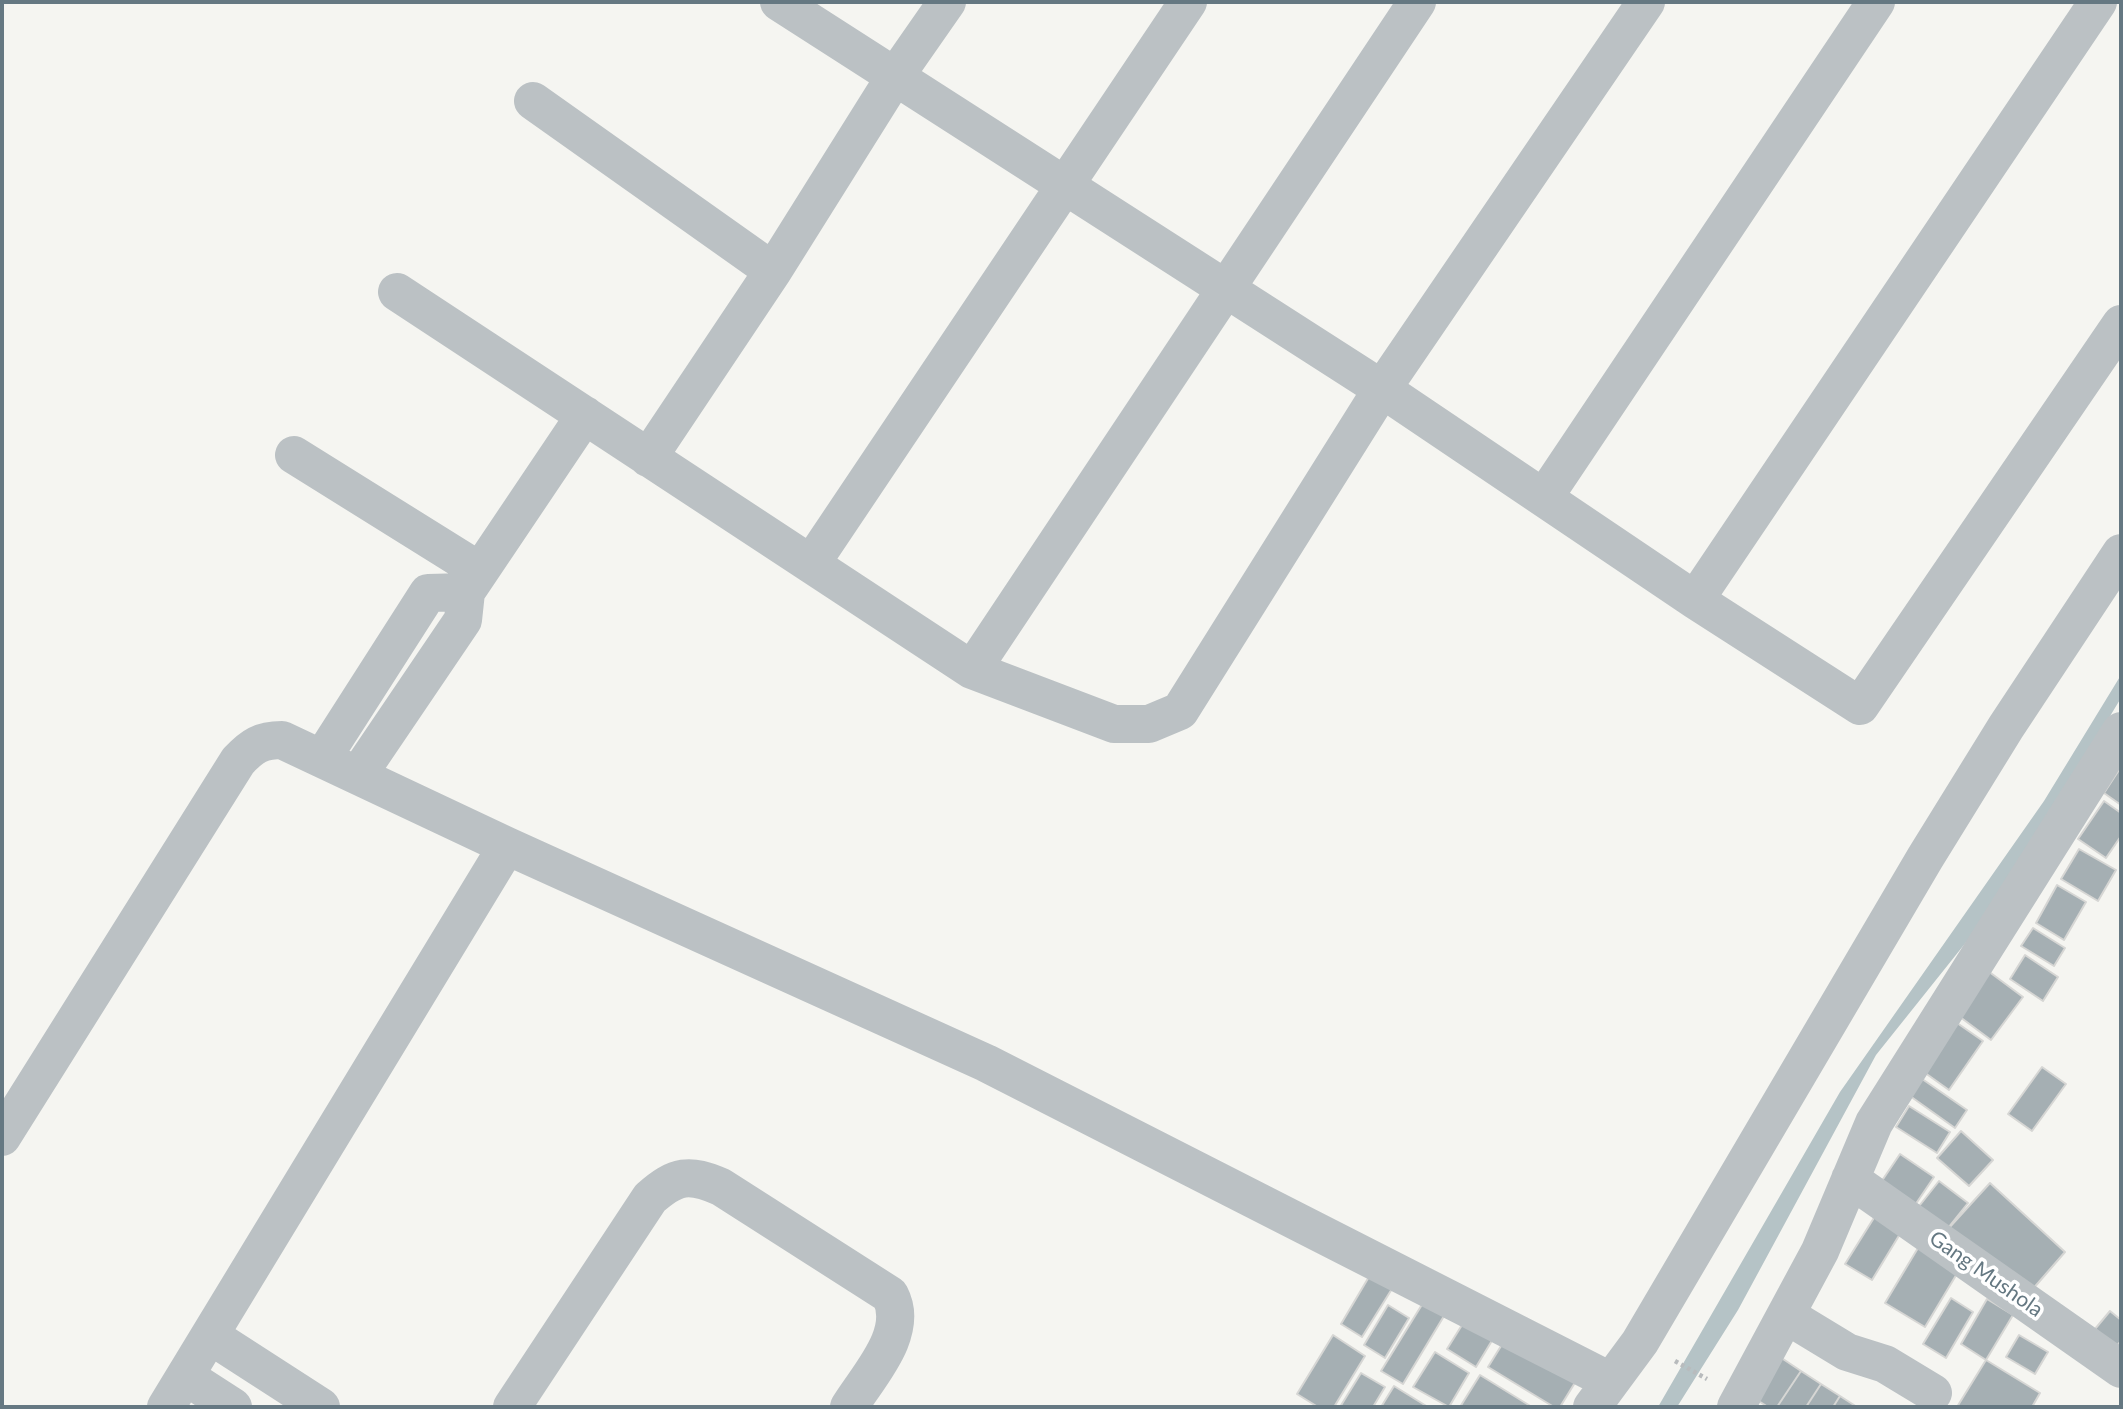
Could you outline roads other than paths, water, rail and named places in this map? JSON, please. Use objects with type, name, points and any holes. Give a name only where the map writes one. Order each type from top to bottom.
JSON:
[{"type":"street","points":[[779,2],[1382,389],[1545,496],[1695,600],[1860,706],[2121,324]]},
{"type":"street","points":[[648,458],[773,271],[894,78],[947,2]]},
{"type":"street","points":[[811,564],[1188,2]]},
{"type":"street","points":[[972,670],[1417,2]]},
{"type":"street","points":[[397,292],[972,670],[1114,724],[1149,724],[1180,711],[1382,389],[1646,2]]},
{"type":"street","points":[[1545,496],[1876,2]]},
{"type":"street","points":[[1695,600],[2098,2]]},
{"type":"street","points":[[533,101],[773,271]]},
{"type":"street","points":[[358,775],[463,620],[473,582],[585,415]]},
{"type":"street","points":[[295,455],[473,582]]},
{"type":"street","points":[[2,1137],[238,761],[252,746],[267,740],[282,740],[507,846],[986,1063],[1602,1394],[1640,1342],[1925,858],[2006,727],[2121,553]]},
{"type":"street","points":[[323,757],[428,593],[473,582]]},
{"type":"street","points":[[1745,1404],[1786,1315],[1820,1251],[1874,1123],[2121,732]]},
{"type":"street","points":[[233,1407],[175,1392],[507,846]]},
{"type":"street","points":[[512,1407],[650,1198],[667,1183],[685,1177],[703,1179],[721,1187],[890,1295],[897,1308],[892,1337],[849,1407]]},
{"type":"street","name":"Gang Mushola","points":[[1850,1178],[2121,1370]]},
{"type":"street","points":[[1786,1315],[1847,1352],[1885,1364],[1933,1393]]},
{"type":"street","points":[[211,1335],[321,1407]]}]
